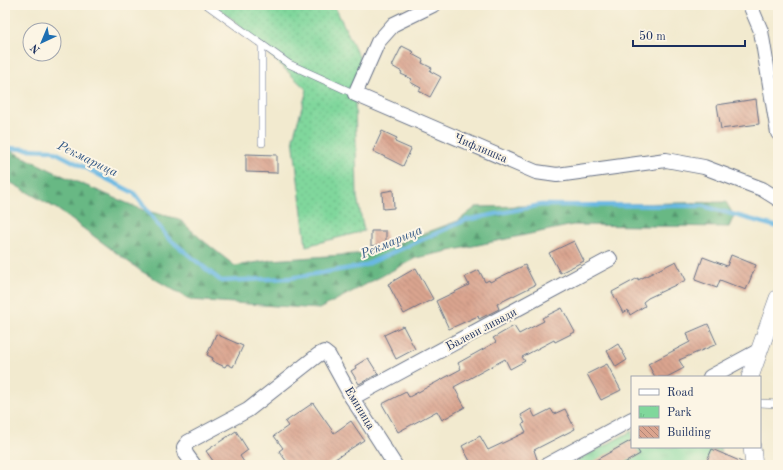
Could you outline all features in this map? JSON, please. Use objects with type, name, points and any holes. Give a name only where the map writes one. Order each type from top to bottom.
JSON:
[{"type":"street","points":[[355,94],[378,42],[394,24],[433,5]]},
{"type":"street","points":[[750,5],[761,31],[778,133]]},
{"type":"street","name":"Чифлишка","points":[[355,94],[536,172],[558,175],[666,160],[704,167],[762,189],[778,199]]},
{"type":"street","name":"Балеви ливади","points":[[352,398],[610,260]]},
{"type":"street","points":[[750,376],[758,351],[773,326],[778,298]]},
{"type":"street","points":[[712,376],[758,351]]},
{"type":"street","name":"Еминица","points":[[194,465],[186,454],[184,447],[188,442],[248,410],[318,355],[324,352],[329,356],[352,398],[395,465]]},
{"type":"street","points":[[547,465],[631,420]]},
{"type":"street","points":[[752,448],[754,465]]},
{"type":"lane","name":"Чифлишка","points":[[207,5],[289,64],[355,94]]},
{"type":"lane","points":[[262,45],[262,143]]},
{"type":"lane","points":[[761,403],[778,404]]},
{"type":"green space","points":[[214,5],[334,5],[365,69],[355,94],[357,197],[364,231],[306,246],[293,138],[307,90],[232,19]]},
{"type":"green space","points":[[5,148],[61,175],[143,210],[179,219],[235,266],[271,260],[370,253],[458,221],[476,207],[726,202],[734,216],[729,227],[573,225],[416,258],[319,309],[191,300],[141,271],[57,209],[8,181],[5,182]]},
{"type":"green space","points":[[631,432],[631,448],[720,448],[722,465],[568,465]]},
{"type":"building","points":[[402,46],[414,52],[412,54],[423,60],[422,63],[432,68],[430,71],[441,77],[430,97],[419,91],[421,88],[410,82],[412,79],[401,74],[402,72],[392,66]]},
{"type":"building","points":[[756,99],[759,124],[721,129],[717,105]]},
{"type":"building","points":[[382,131],[397,138],[395,142],[411,149],[403,166],[373,151]]},
{"type":"building","points":[[246,154],[277,155],[277,173],[246,172]]},
{"type":"building","points":[[393,190],[394,208],[383,209],[382,192]]},
{"type":"building","points":[[371,231],[386,231],[386,244],[371,246]]},
{"type":"building","points":[[574,241],[584,261],[560,273],[549,253]]},
{"type":"building","points":[[731,255],[756,265],[746,290],[720,280],[717,288],[695,280],[703,257],[727,266]]},
{"type":"building","points":[[676,261],[686,280],[648,298],[643,302],[645,306],[630,315],[628,310],[623,313],[612,292],[638,278],[638,280]]},
{"type":"building","points":[[525,265],[535,285],[497,304],[499,309],[479,319],[478,316],[449,329],[436,301],[469,285],[465,277],[479,270],[485,282],[489,280],[490,282]]},
{"type":"building","points":[[416,268],[433,299],[404,314],[388,284]]},
{"type":"building","points":[[562,308],[575,332],[555,342],[554,340],[522,357],[525,361],[510,369],[505,359],[454,387],[465,407],[442,420],[437,411],[398,432],[382,404],[406,392],[409,397],[461,369],[458,363],[496,342],[493,338],[514,326],[519,334],[544,321],[542,318]]},
{"type":"building","points":[[708,324],[717,344],[679,360],[684,368],[669,376],[654,376],[648,364],[690,342],[687,333]]},
{"type":"building","points":[[403,326],[415,349],[396,359],[384,335]]},
{"type":"building","points":[[216,334],[243,346],[233,367],[227,364],[225,367],[212,361],[213,358],[207,355]]},
{"type":"building","points":[[618,344],[627,360],[616,367],[607,351]]},
{"type":"building","points":[[368,358],[378,374],[359,384],[351,371],[356,368],[355,366]]},
{"type":"building","points":[[607,364],[621,390],[601,400],[587,374]]},
{"type":"building","points":[[313,403],[334,433],[351,421],[364,440],[326,465],[289,465],[279,451],[283,448],[274,436],[288,426],[285,422]]},
{"type":"building","points":[[531,409],[535,417],[551,409],[554,414],[565,409],[575,429],[534,450],[539,465],[472,465],[462,446],[480,436],[488,450],[526,432],[522,424],[525,423],[521,415]]},
{"type":"building","points":[[236,431],[248,450],[240,456],[246,465],[216,465],[206,451]]},
{"type":"building","points":[[631,441],[631,448],[637,448],[640,454],[621,465],[587,465]]},
{"type":"building","points":[[712,449],[744,463],[744,465],[705,465]]},
{"type":"waterway","name":"Рекмарица","points":[[5,148],[51,150],[134,193],[168,238],[221,281],[290,278],[363,266],[466,220],[541,205],[703,206],[778,227]]}]
